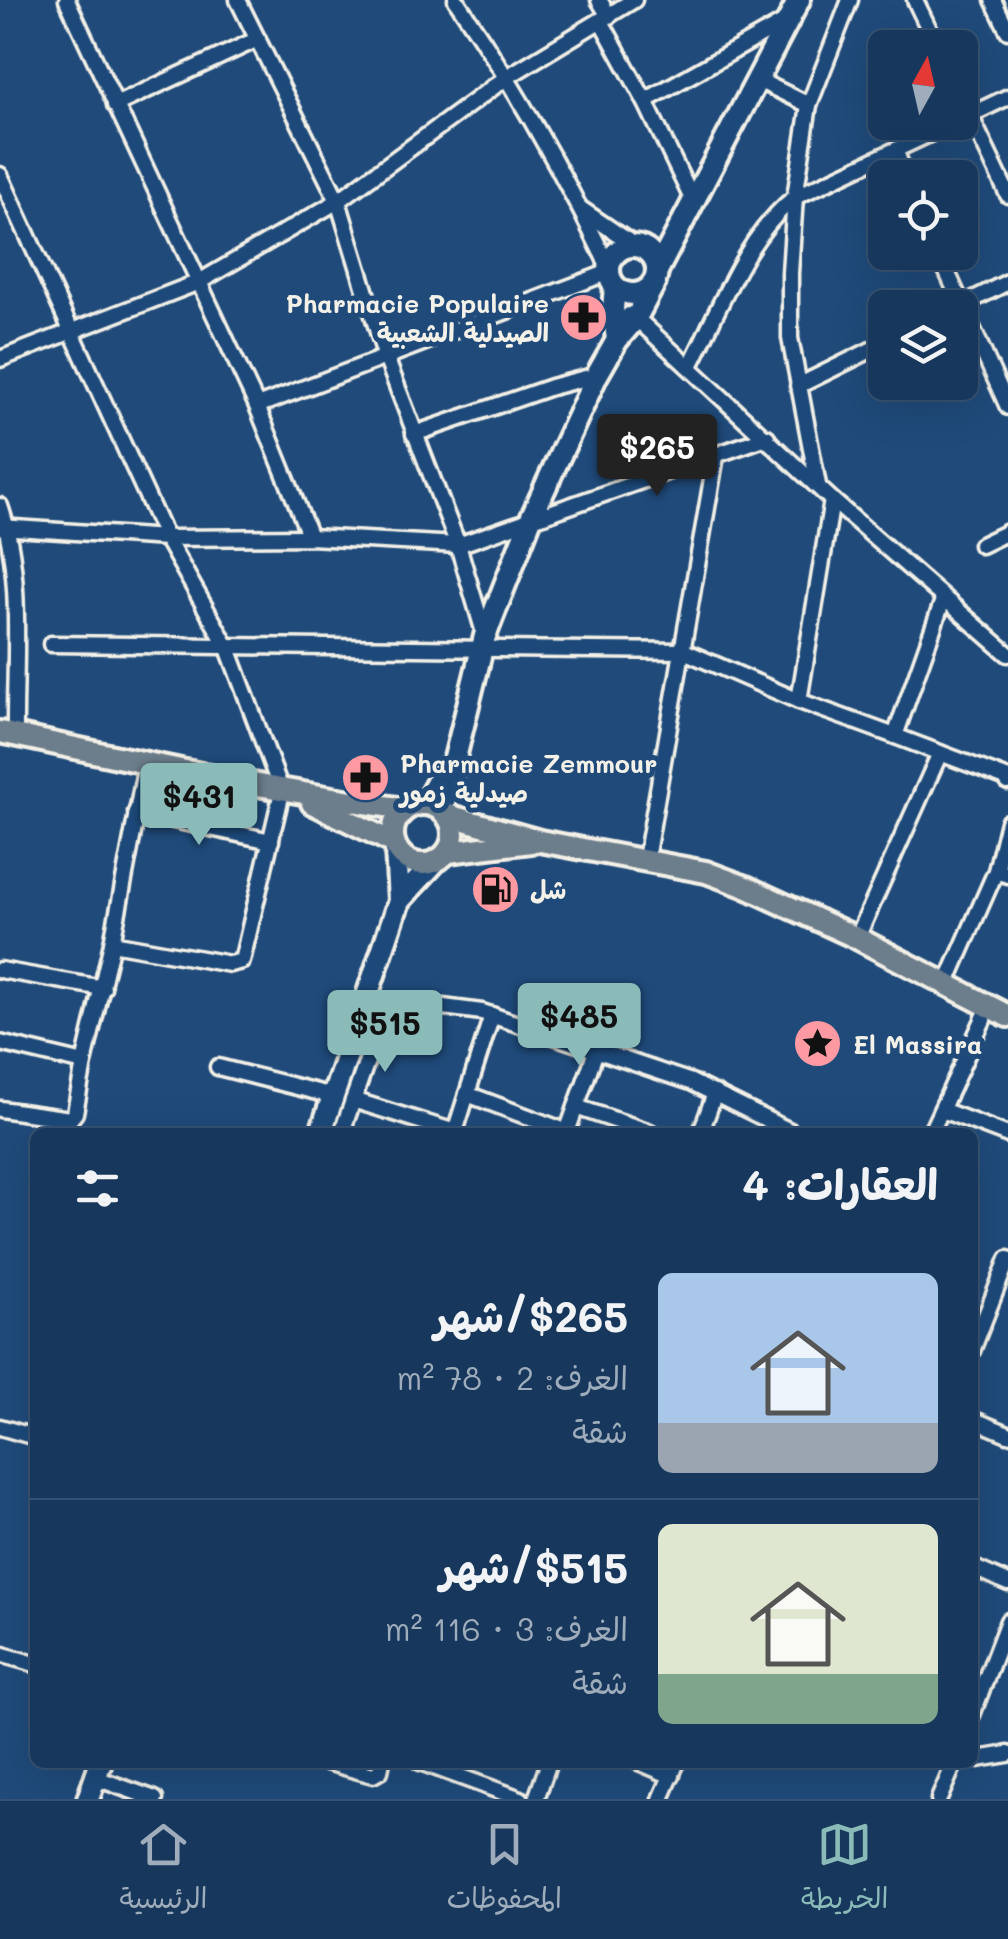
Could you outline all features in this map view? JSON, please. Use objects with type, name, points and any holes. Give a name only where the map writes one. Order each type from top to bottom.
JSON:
[{"type":"main road","points":[[324,1128],[343,1098],[364,1004],[399,901],[394,824],[430,810],[455,750],[484,643],[532,518],[597,375],[616,340],[636,318],[688,209],[799,0]]},
{"type":"main road","points":[[616,340],[611,275],[616,252],[638,246],[688,209]]},
{"type":"main road","points":[[611,275],[632,294],[649,288],[656,275],[656,260],[638,246]]},
{"type":"main road","points":[[7,734],[287,793],[430,810],[540,841],[706,872],[746,886],[857,938],[999,1011]]},
{"type":"main road","points":[[287,793],[395,846],[408,861],[540,841]]},
{"type":"main road","points":[[399,901],[441,857],[454,833],[430,810]]},
{"type":"main road","points":[[88,1799],[98,1770]]},
{"type":"street","points":[[67,0],[256,406],[310,537]]},
{"type":"street","points":[[238,0],[338,201],[386,354],[458,545],[484,643]]},
{"type":"street","points":[[256,406],[386,354],[611,275],[581,209],[508,77],[456,0]]},
{"type":"street","points":[[599,0],[688,209]]},
{"type":"street","points":[[0,359],[199,282],[338,201],[508,77],[634,0]]},
{"type":"street","points":[[818,486],[790,338],[795,197],[808,105],[850,0]]},
{"type":"street","points":[[915,0],[929,30]]},
{"type":"street","points":[[993,0],[1008,30]]},
{"type":"street","points":[[645,101],[788,19]]},
{"type":"street","points":[[115,104],[258,39]]},
{"type":"street","points":[[758,80],[808,105]]},
{"type":"street","points":[[978,111],[1008,96]]},
{"type":"street","points":[[690,366],[773,216],[795,197],[920,140]]},
{"type":"street","points":[[975,140],[1008,194]]},
{"type":"street","points":[[896,152],[899,160]]},
{"type":"street","points":[[1,180],[166,538],[228,648],[287,793],[242,961],[230,964],[112,943]]},
{"type":"street","points":[[581,209],[638,246]]},
{"type":"street","points":[[978,296],[1008,282]]},
{"type":"street","points":[[613,310],[636,318],[832,500],[1006,650]]},
{"type":"street","points":[[978,346],[1008,406]]},
{"type":"street","points":[[798,386],[868,351]]},
{"type":"street","points":[[414,434],[551,386],[597,375]]},
{"type":"street","points":[[4,528],[166,538],[310,537],[458,545],[767,437]]},
{"type":"street","points":[[646,859],[716,456]]},
{"type":"street","points":[[799,700],[832,500]]},
{"type":"street","points":[[0,506],[16,596],[7,734]]},
{"type":"street","points":[[981,545],[1008,532]]},
{"type":"street","points":[[895,736],[944,600]]},
{"type":"street","points":[[51,644],[228,648],[484,643],[684,650],[1008,782]]},
{"type":"street","points":[[857,938],[940,753]]},
{"type":"street","points":[[0,1108],[70,1119],[103,988],[146,765]]},
{"type":"street","points":[[136,812],[271,842]]},
{"type":"street","points":[[946,985],[1002,873],[1008,822]]},
{"type":"street","points":[[0,970],[103,988]]},
{"type":"street","points":[[364,1004],[420,1004],[492,1015],[715,1092],[784,1128]]},
{"type":"street","points":[[342,1128],[343,1098],[387,1004]]},
{"type":"street","points":[[933,1128],[999,1011]]},
{"type":"street","points":[[456,1128],[492,1015]]},
{"type":"street","points":[[0,1043],[84,1063]]},
{"type":"street","points":[[569,1128],[596,1051]]},
{"type":"street","points":[[218,1067],[442,1128]]},
{"type":"street","points":[[702,1128],[715,1092]]},
{"type":"street","points":[[467,1094],[557,1128]]},
{"type":"street","points":[[576,1108],[638,1128]]},
{"type":"street","points":[[942,1110],[1008,1135]]},
{"type":"street","points":[[978,1335],[1008,1259]]},
{"type":"street","points":[[978,1421],[1008,1434]]},
{"type":"street","points":[[0,1427],[30,1435]]},
{"type":"street","points":[[978,1570],[1008,1583]]},
{"type":"street","points":[[978,1699],[1008,1621]]},
{"type":"street","points":[[0,1654],[30,1663]]},
{"type":"street","points":[[978,1759],[1008,1754]]},
{"type":"street","points":[[348,1768],[373,1775],[381,1768]]},
{"type":"street","points":[[450,1768],[522,1799]]},
{"type":"street","points":[[536,1799],[547,1768]]},
{"type":"street","points":[[939,1799],[953,1768]]},
{"type":"street","points":[[661,1799],[674,1769]]},
{"type":"street","points":[[98,1770],[155,1799]]},
{"type":"place","name":"Pharmacie Populaire الصيدلية الشعبية","points":[[584,317]]},
{"type":"place","name":"Pharmacie Zemmour صيدلية زمور","points":[[365,777]]},
{"type":"place","name":"شل","points":[[495,889]]},
{"type":"place","name":"El Massira","points":[[818,1044]]}]
